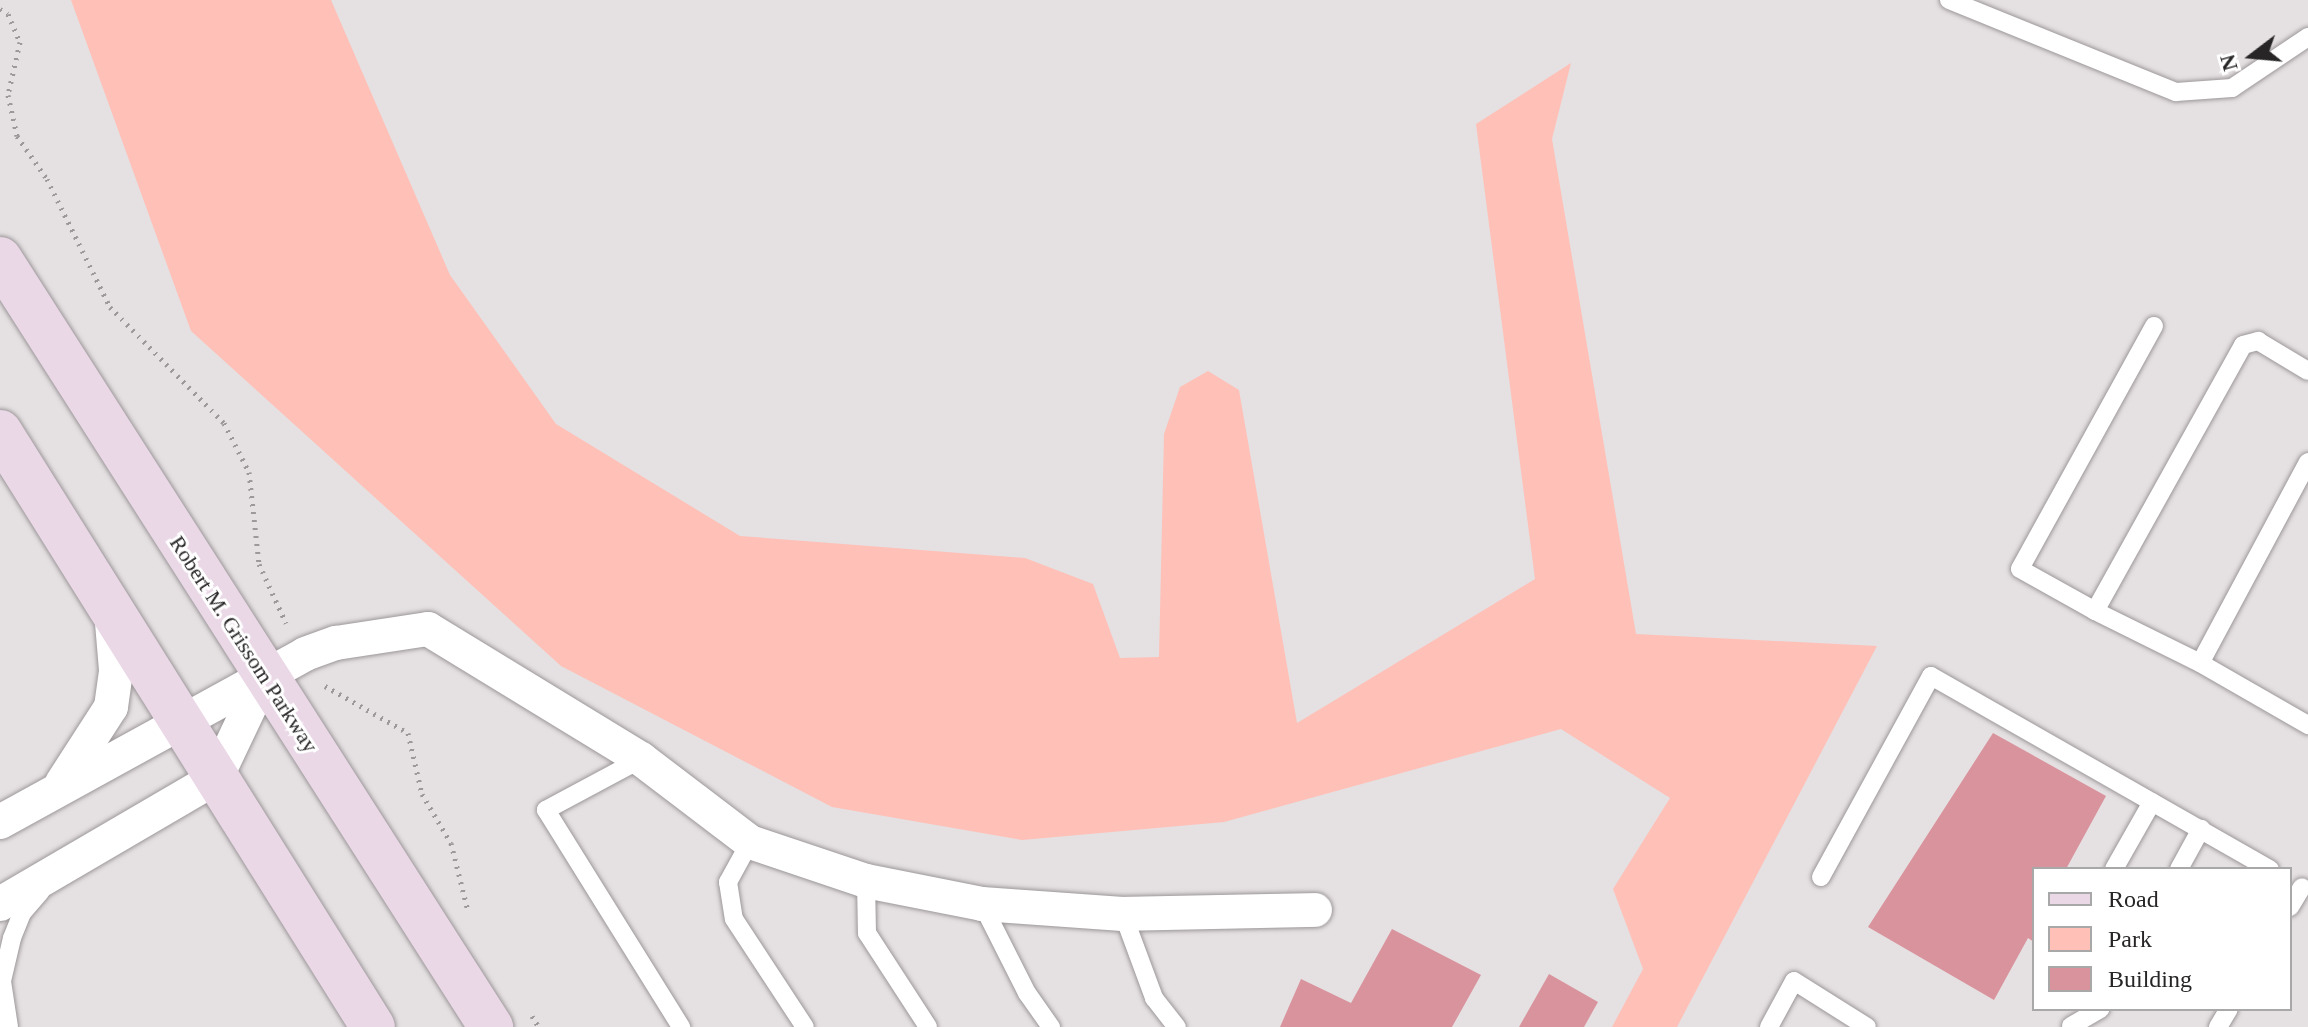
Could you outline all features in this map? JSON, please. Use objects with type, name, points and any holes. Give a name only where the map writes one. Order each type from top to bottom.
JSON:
[{"type":"main road","name":"Robert M. Grissom Parkway","points":[[0,259],[264,677],[507,1014]]},
{"type":"main road","points":[[0,432],[373,1027]]},
{"type":"street","points":[[61,784],[111,707],[116,670],[111,609]]},
{"type":"street","points":[[0,822],[61,784],[305,654],[336,643],[428,629],[641,759],[750,842],[866,881],[982,904],[1123,914],[1315,910]]},
{"type":"street","points":[[0,904],[52,878],[216,778],[264,677]]},
{"type":"street","points":[[0,893],[52,878]]},
{"type":"lane","points":[[1949,0],[2176,92],[2232,88],[2308,37]]},
{"type":"lane","points":[[2154,326],[2020,569],[2095,611],[2200,663],[2308,725]]},
{"type":"lane","points":[[2095,611],[2243,345],[2258,341],[2308,371]]},
{"type":"lane","points":[[2200,663],[2308,462]]},
{"type":"lane","points":[[1821,877],[1931,676],[2267,867]]},
{"type":"lane","points":[[641,759],[546,810],[681,1027]]},
{"type":"lane","points":[[2115,867],[2152,802]]},
{"type":"lane","points":[[2180,867],[2201,829]]},
{"type":"lane","points":[[750,842],[728,882],[734,919],[805,1027]]},
{"type":"lane","points":[[9,1027],[2,981],[12,938],[22,913],[52,878]]},
{"type":"lane","points":[[866,881],[867,933],[928,1027]]},
{"type":"lane","points":[[982,904],[1027,993],[1051,1027]]},
{"type":"lane","points":[[1123,914],[1154,998],[1177,1027]]},
{"type":"lane","points":[[1769,1027],[1794,981],[1867,1027]]},
{"type":"lane","points":[[2070,1021],[2096,1011]]},
{"type":"path","points":[[0,9],[8,14],[20,42],[8,95],[17,136],[47,179],[110,307],[224,423],[249,472],[259,564],[305,654],[327,689],[408,733],[422,794],[451,843],[477,926]]},
{"type":"path","points":[[507,1014],[539,1027]]},
{"type":"green space","points":[[71,0],[331,0],[450,275],[556,424],[740,536],[1025,558],[1093,584],[1120,658],[1159,657],[1164,434],[1180,387],[1208,371],[1239,390],[1297,723],[1535,579],[1476,124],[1571,63],[1552,139],[1636,634],[1877,646],[1677,1027],[1612,1027],[1643,969],[1613,889],[1670,798],[1561,729],[1224,822],[1022,840],[832,807],[561,666],[191,331]]},
{"type":"building","points":[[1993,733],[2106,796],[2067,867],[2032,867],[2032,941],[2028,938],[1994,1000],[1868,927]]},
{"type":"building","points":[[1392,929],[1481,975],[1452,1027],[1280,1027],[1301,979],[1351,1003]]},
{"type":"building","points":[[1549,974],[1598,1002],[1584,1027],[1519,1027]]}]
